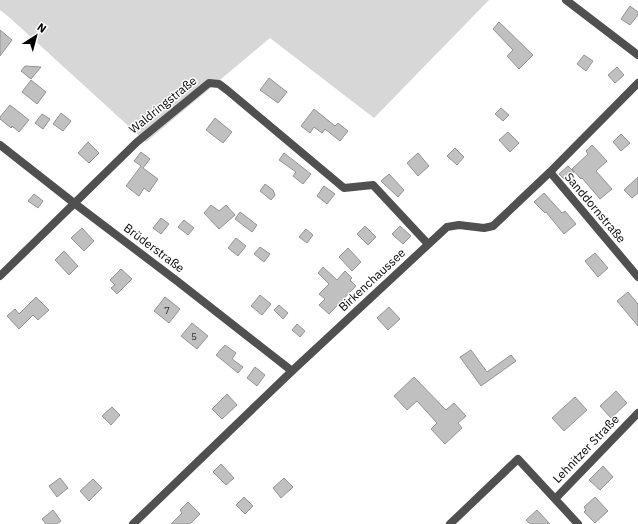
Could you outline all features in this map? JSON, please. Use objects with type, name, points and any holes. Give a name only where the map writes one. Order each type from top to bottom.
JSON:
[{"type":"street","points":[[566,0],[638,55]]},
{"type":"street","name":"Waldringstraße","points":[[0,276],[137,142],[209,83],[219,84],[228,90],[344,188],[373,186],[428,244]]},
{"type":"street","name":"Birkenchaussee","points":[[133,524],[292,371],[447,227],[458,225],[484,228],[493,226],[550,172],[638,83]]},
{"type":"street","name":"Brüderstraße","points":[[0,145],[292,371]]},
{"type":"street","name":"Sanddornstraße","points":[[550,172],[638,277]]},
{"type":"street","name":"Lehnitzer Straße","points":[[450,524],[518,459],[555,499],[638,414]]},
{"type":"street","points":[[555,499],[578,524]]},
{"type":"shaded area","points":[[0,0],[489,0],[374,118],[270,38],[146,142],[0,10]]},
{"type":"building","points":[[630,6],[638,12],[638,15],[630,25],[621,19]]},
{"type":"building","points":[[499,22],[533,55],[519,69],[507,56],[513,50],[493,29]]},
{"type":"building","points":[[0,30],[12,40],[0,56]]},
{"type":"building","points":[[584,55],[593,61],[586,71],[577,64]]},
{"type":"building","points":[[25,66],[41,67],[31,79],[21,71]]},
{"type":"building","points":[[617,67],[624,75],[615,83],[608,75]]},
{"type":"building","points":[[269,78],[287,92],[278,103],[260,90]]},
{"type":"building","points":[[31,80],[46,92],[37,104],[22,92]]},
{"type":"building","points":[[10,105],[29,120],[19,132],[12,126],[11,128],[0,119]]},
{"type":"building","points":[[501,108],[509,115],[503,121],[495,114]]},
{"type":"building","points":[[314,109],[335,126],[338,123],[348,131],[340,141],[325,129],[322,133],[314,127],[310,133],[301,126]]},
{"type":"building","points":[[61,113],[71,121],[63,131],[53,124]]},
{"type":"building","points":[[42,114],[50,119],[43,129],[35,123]]},
{"type":"building","points":[[215,118],[232,132],[223,143],[206,130]]},
{"type":"building","points":[[508,132],[519,143],[510,152],[499,140]]},
{"type":"building","points":[[621,134],[630,143],[621,151],[613,142]]},
{"type":"building","points":[[88,142],[99,153],[89,163],[78,153]]},
{"type":"building","points":[[592,145],[607,161],[596,171],[612,189],[600,199],[572,169],[588,154],[586,151]]},
{"type":"building","points":[[455,148],[464,157],[457,165],[447,156]]},
{"type":"building","points":[[141,152],[150,159],[143,168],[158,179],[149,192],[144,188],[139,196],[126,186],[141,166],[134,161]]},
{"type":"building","points":[[284,153],[311,174],[303,184],[293,176],[296,172],[279,160]]},
{"type":"building","points":[[418,153],[429,166],[418,176],[407,163]]},
{"type":"building","points":[[568,166],[574,172],[565,180],[559,174]]},
{"type":"building","points":[[389,174],[404,190],[398,197],[381,181]]},
{"type":"building","points":[[638,177],[638,193],[632,198],[624,190]]},
{"type":"building","points":[[265,184],[273,190],[275,195],[271,200],[260,191]]},
{"type":"building","points":[[324,186],[335,194],[327,204],[317,196]]},
{"type":"building","points":[[544,193],[562,213],[565,211],[576,224],[564,234],[546,212],[545,213],[534,202]]},
{"type":"building","points":[[34,194],[43,201],[38,208],[28,201]]},
{"type":"building","points":[[211,205],[219,211],[226,205],[235,215],[219,229],[204,213]]},
{"type":"building","points":[[240,212],[257,225],[252,232],[235,219]]},
{"type":"building","points":[[161,218],[169,224],[161,234],[153,228]]},
{"type":"building","points":[[184,220],[194,228],[188,235],[178,227]]},
{"type":"building","points":[[365,226],[376,237],[368,245],[357,234]]},
{"type":"building","points":[[400,226],[411,236],[403,244],[392,234]]},
{"type":"building","points":[[82,228],[94,241],[84,251],[71,238]]},
{"type":"building","points":[[306,229],[313,235],[307,243],[299,237]]},
{"type":"building","points":[[236,238],[246,246],[238,256],[228,248]]},
{"type":"building","points":[[260,247],[270,254],[264,262],[254,254]]},
{"type":"building","points":[[348,248],[361,262],[352,271],[339,257]]},
{"type":"building","points":[[64,251],[78,266],[69,275],[55,260]]},
{"type":"building","points":[[595,253],[608,268],[598,277],[585,261]]},
{"type":"building","points":[[323,267],[337,280],[345,271],[352,278],[350,280],[356,286],[329,314],[319,305],[325,299],[319,294],[329,284],[318,273]]},
{"type":"building","points":[[121,269],[132,279],[117,294],[111,288],[115,285],[110,280]]},
{"type":"building","points":[[628,292],[638,304],[638,326],[617,301]]},
{"type":"building","points":[[260,295],[271,304],[262,315],[251,306]]},
{"type":"building","points":[[36,297],[49,310],[38,320],[33,315],[19,329],[7,316],[15,309],[19,314]]},
{"type":"building","points":[[165,297],[180,309],[169,323],[154,311]]},
{"type":"building","points":[[279,305],[288,313],[283,319],[274,310]]},
{"type":"building","points":[[389,307],[400,319],[388,330],[377,318]]},
{"type":"building","points":[[192,323],[208,336],[197,349],[181,336]]},
{"type":"building","points":[[297,324],[305,331],[300,337],[292,330]]},
{"type":"building","points":[[225,345],[236,353],[232,359],[243,367],[238,373],[216,355]]},
{"type":"building","points":[[471,350],[487,372],[511,355],[516,361],[481,386],[460,357]]},
{"type":"building","points":[[255,367],[265,375],[257,386],[247,378]]},
{"type":"building","points":[[414,377],[446,410],[454,403],[466,416],[458,423],[462,428],[445,444],[431,429],[437,423],[417,401],[407,410],[394,396]]},
{"type":"building","points":[[616,391],[627,403],[611,418],[600,406]]},
{"type":"building","points":[[227,394],[237,405],[222,419],[212,409]]},
{"type":"building","points":[[575,397],[587,410],[564,431],[552,418]]},
{"type":"building","points":[[112,407],[120,415],[111,425],[102,416]]},
{"type":"building","points":[[221,464],[234,478],[226,485],[213,472]]},
{"type":"building","points":[[603,466],[613,477],[600,490],[589,480]]},
{"type":"building","points":[[60,478],[68,488],[57,497],[49,486]]},
{"type":"building","points":[[284,478],[293,487],[281,498],[273,488]]},
{"type":"building","points":[[93,479],[102,488],[89,501],[80,491]]},
{"type":"building","points":[[244,497],[253,506],[245,514],[236,505]]},
{"type":"building","points":[[595,497],[608,511],[595,523],[584,512],[586,510],[584,507]]},
{"type":"building","points":[[188,502],[200,514],[190,524],[171,524],[182,513],[180,510]]},
{"type":"building","points":[[53,510],[61,521],[57,524],[46,524],[42,519]]},
{"type":"building","points":[[537,510],[550,524],[530,524],[526,520]]}]
